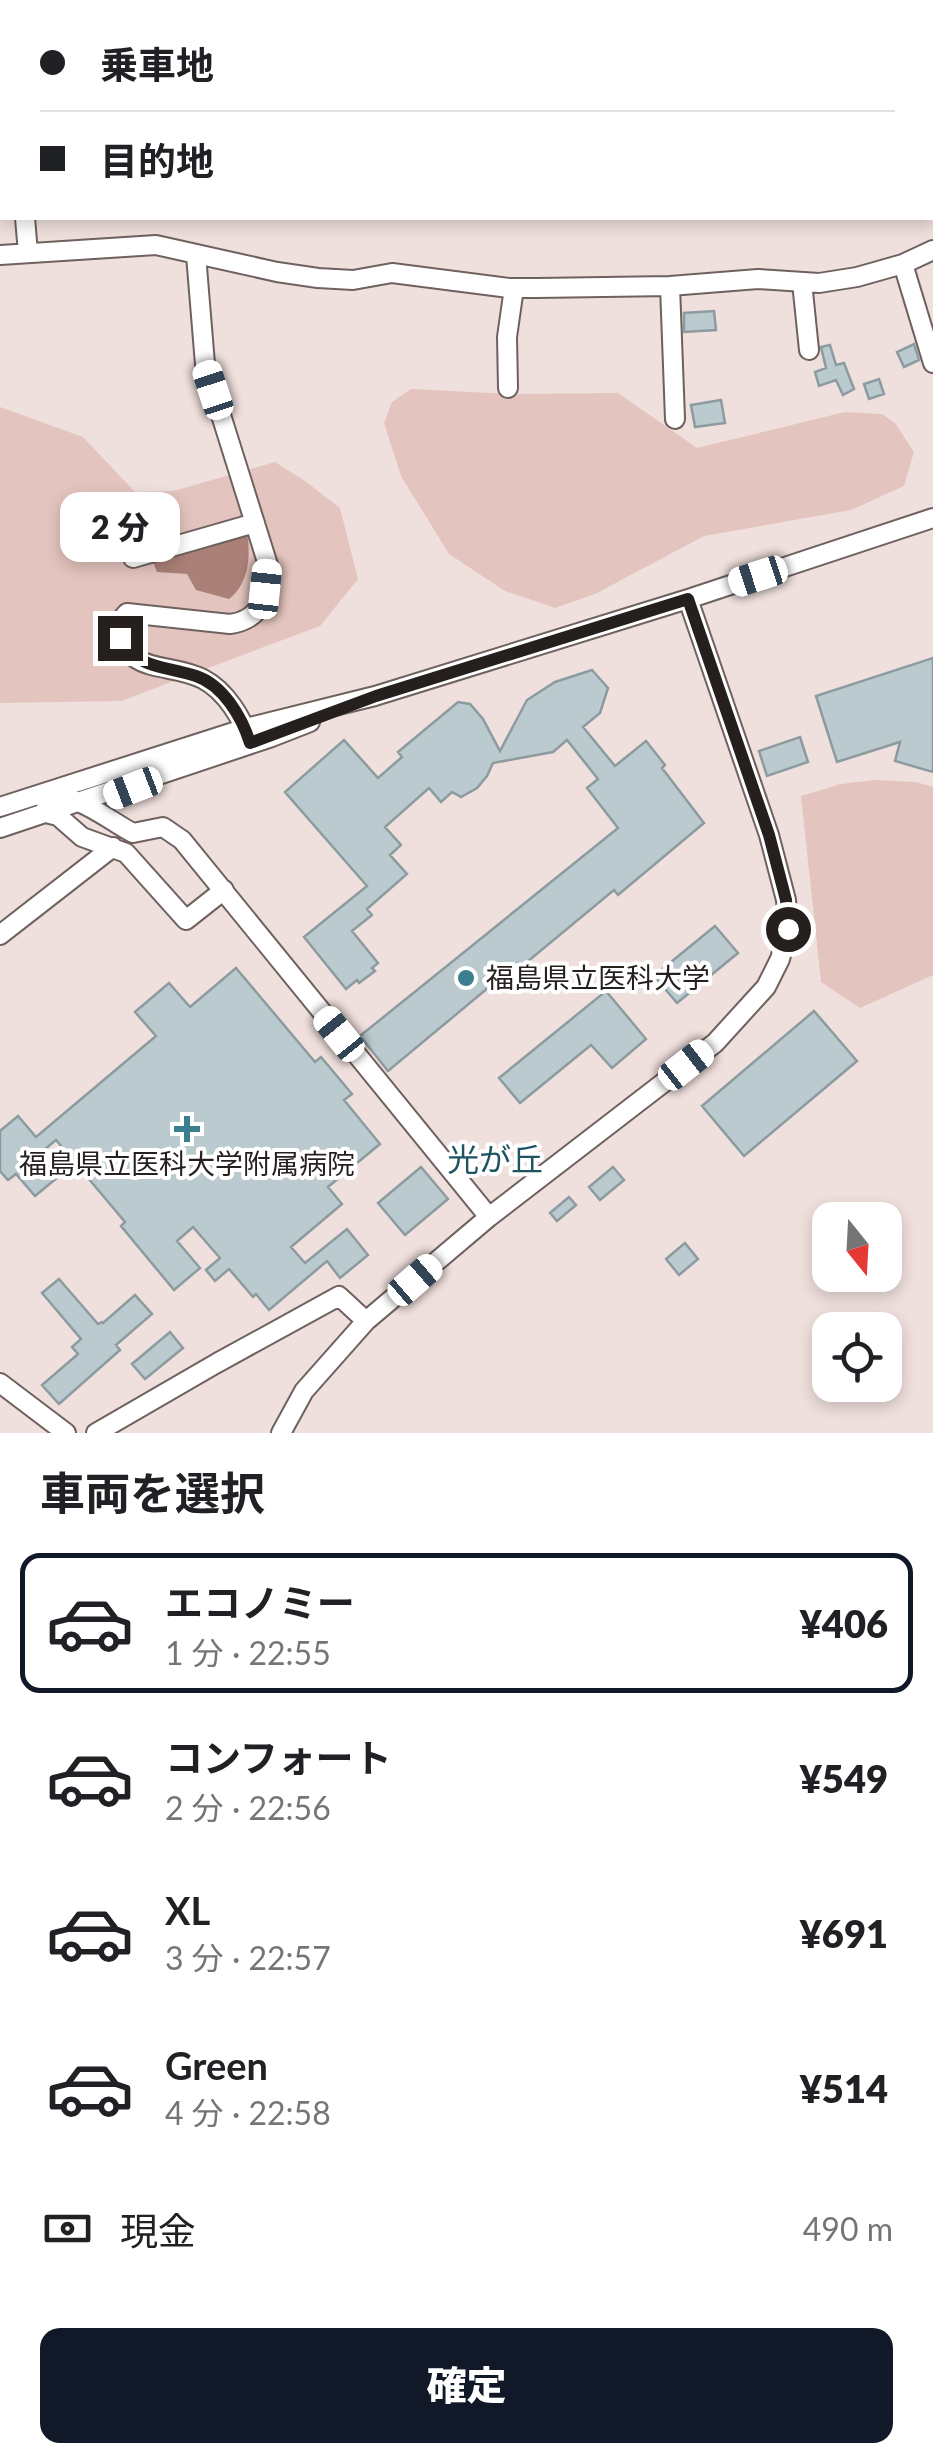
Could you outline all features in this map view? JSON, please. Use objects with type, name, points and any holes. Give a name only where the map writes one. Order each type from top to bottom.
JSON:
[{"type":"street","points":[[25,220],[28,253]]},
{"type":"street","points":[[0,256],[156,245],[318,278],[353,280],[392,273],[514,288],[670,286],[758,279],[819,283],[903,264],[933,250]]},
{"type":"street","points":[[196,254],[204,364],[268,565],[261,604],[252,617],[230,624],[128,613],[119,622],[120,638],[128,652],[146,664],[199,677],[216,687],[248,735]]},
{"type":"street","points":[[903,264],[933,363]]},
{"type":"street","points":[[802,282],[810,350]]},
{"type":"street","points":[[670,286],[675,419]]},
{"type":"street","points":[[508,388],[508,337],[514,288]]},
{"type":"street","points":[[0,810],[86,779],[248,735],[688,599],[933,518]]},
{"type":"street","points":[[133,558],[255,523]]},
{"type":"street","points":[[281,1433],[304,1391],[366,1321],[488,1216],[714,1043],[766,987],[780,959],[788,929],[786,900],[769,835],[688,599]]},
{"type":"street","points":[[0,828],[168,770],[248,735]]},
{"type":"street","points":[[115,824],[110,797],[162,778],[168,770]]},
{"type":"street","points":[[84,836],[69,814],[71,802],[86,779]]},
{"type":"street","points":[[0,810],[51,797],[71,802],[133,833],[162,827],[182,840],[488,1216]]},
{"type":"street","points":[[46,812],[58,816],[79,835],[126,853],[186,920],[224,890]]},
{"type":"street","points":[[0,935],[113,848]]},
{"type":"street","points":[[96,1433],[339,1296],[366,1321]]},
{"type":"street","points":[[0,1384],[66,1433]]},
{"type":"shaded area","points":[[411,389],[512,394],[618,393],[697,448],[845,412],[882,414],[895,423],[914,452],[904,486],[851,510],[704,536],[595,594],[555,608],[505,591],[449,554],[401,476],[384,423],[392,402]]},
{"type":"shaded area","points":[[0,407],[83,437],[135,492],[173,491],[275,462],[340,508],[358,579],[320,626],[121,701],[0,703]]},
{"type":"shaded area","points":[[247,533],[247,569],[241,585],[229,599],[196,590],[187,574],[157,572],[153,562]]},
{"type":"shaded area","points":[[876,780],[933,787],[933,975],[860,1008],[821,982],[801,796],[841,784]]},
{"type":"building","points":[[714,311],[716,330],[684,332],[684,313]]},
{"type":"building","points":[[914,344],[919,360],[904,367],[897,352]]},
{"type":"building","points":[[830,345],[836,365],[844,363],[854,389],[843,395],[836,380],[819,386],[815,372],[826,368],[821,347]]},
{"type":"building","points":[[879,379],[884,394],[869,399],[864,384]]},
{"type":"building","points":[[721,400],[725,423],[695,427],[691,405]]},
{"type":"building","points":[[933,658],[933,772],[895,761],[900,742],[837,762],[816,696]]},
{"type":"building","points":[[592,670],[608,688],[600,713],[583,727],[615,766],[646,741],[704,823],[618,895],[614,890],[521,967],[518,963],[388,1071],[360,1036],[618,828],[587,788],[598,779],[567,740],[553,752],[493,763],[477,788],[461,797],[452,792],[441,802],[429,788],[385,827],[401,845],[390,855],[407,874],[367,909],[372,915],[352,931],[378,963],[372,968],[375,971],[346,989],[304,937],[367,886],[285,792],[344,740],[378,778],[402,757],[398,752],[458,702],[470,704],[483,719],[500,751],[527,700],[555,682]]},
{"type":"building","points":[[800,737],[808,762],[767,776],[759,751]]},
{"type":"building","points":[[715,926],[738,953],[677,1003],[654,976]]},
{"type":"building","points":[[236,968],[315,1062],[321,1057],[352,1094],[344,1100],[380,1144],[328,1187],[342,1204],[291,1247],[305,1263],[347,1229],[368,1255],[340,1278],[327,1261],[269,1310],[229,1269],[215,1281],[206,1270],[220,1258],[193,1227],[177,1241],[200,1268],[174,1290],[121,1226],[125,1222],[56,1140],[39,1154],[58,1177],[35,1196],[16,1174],[8,1180],[0,1171],[0,1131],[18,1116],[36,1137],[156,1036],[135,1012],[169,983],[190,1007]]},
{"type":"building","points":[[606,991],[646,1039],[612,1068],[591,1045],[520,1103],[499,1078]]},
{"type":"building","points":[[814,1011],[857,1061],[744,1156],[702,1106]]},
{"type":"building","points":[[421,1167],[448,1199],[405,1235],[378,1203]]},
{"type":"building","points":[[613,1167],[624,1180],[600,1200],[589,1187]]},
{"type":"building","points":[[569,1197],[576,1205],[557,1221],[550,1213]]},
{"type":"building","points":[[685,1243],[698,1259],[679,1275],[666,1259]]},
{"type":"building","points":[[59,1279],[98,1324],[135,1295],[152,1314],[116,1345],[120,1350],[59,1404],[42,1385],[78,1354],[72,1347],[81,1339],[42,1293]]},
{"type":"building","points":[[170,1332],[183,1348],[145,1379],[132,1364]]},
{"type":"place","name":"福島県立医科大学","points":[[466,978]]},
{"type":"place","name":"福島県立医科大学附属病院","points":[[187,1129]]},
{"type":"district","name":"光が丘","points":[[495,1160]]},
{"type":"route","points":[[120,638],[128,652],[146,664],[199,677],[216,687],[246,728],[250,743],[376,696],[688,599],[769,835],[786,900],[788,929]]}]
